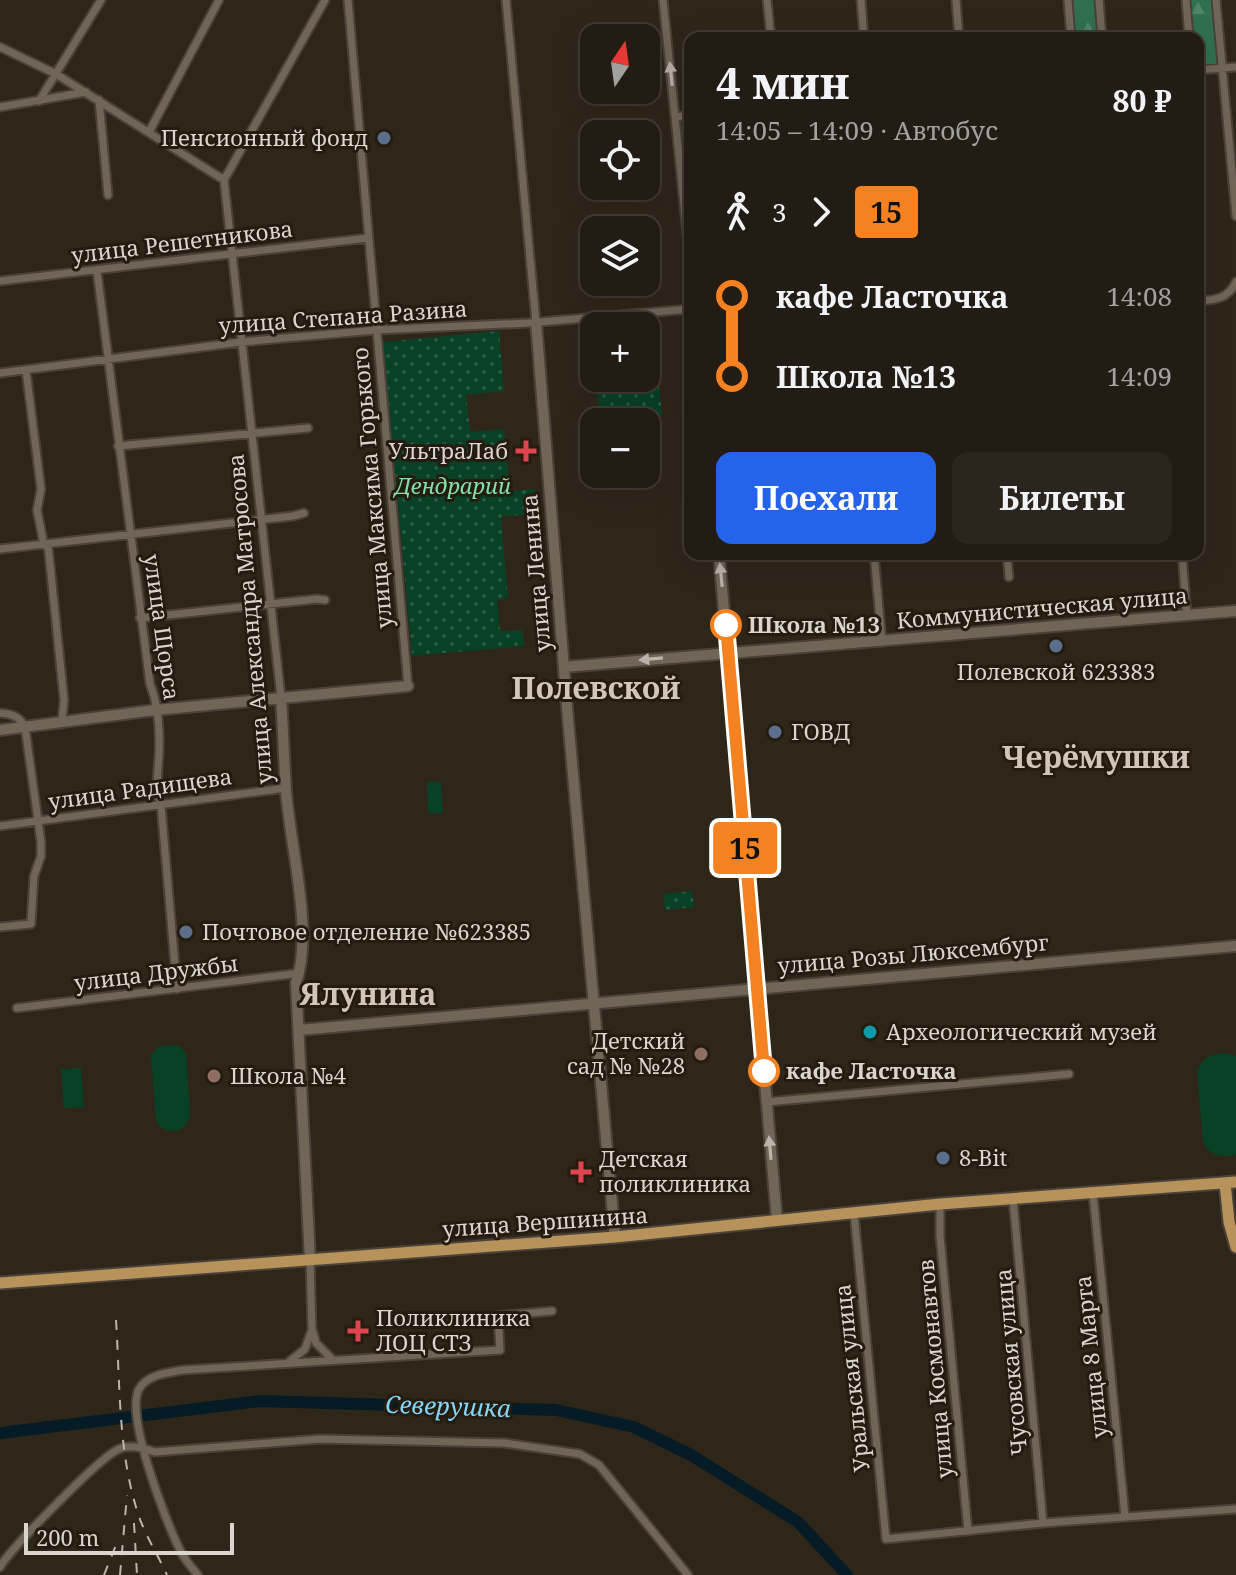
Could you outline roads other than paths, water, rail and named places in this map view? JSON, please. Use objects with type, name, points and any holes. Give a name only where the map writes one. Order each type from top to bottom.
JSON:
[{"type":"main road","name":"улица Вершинина","points":[[0,1283],[615,1237],[940,1204],[1230,1182]]},
{"type":"main road","points":[[1230,1182],[1229,1222],[1236,1247]]},
{"type":"street","points":[[39,101],[101,0]]},
{"type":"street","points":[[149,132],[219,0]]},
{"type":"street","points":[[0,47],[56,74],[224,180],[325,0]]},
{"type":"street","name":"улица Максима Горького","points":[[348,0],[408,686]]},
{"type":"street","name":"улица Ленина","points":[[506,0],[615,1237]]},
{"type":"street","points":[[663,0],[684,205]]},
{"type":"street","points":[[767,0],[770,32]]},
{"type":"street","points":[[861,0],[864,32]]},
{"type":"street","points":[[956,0],[959,32]]},
{"type":"street","points":[[1068,0],[1071,32]]},
{"type":"street","points":[[1099,0],[1102,32]]},
{"type":"street","points":[[1186,0],[1189,32]]},
{"type":"street","points":[[1216,0],[1236,216]]},
{"type":"street","points":[[1204,70],[1236,67]]},
{"type":"street","points":[[0,107],[86,92]]},
{"type":"street","points":[[99,100],[108,195]]},
{"type":"street","points":[[675,117],[684,116]]},
{"type":"street","name":"улица Александра Матросова","points":[[224,180],[281,697],[286,788],[301,918],[303,963],[296,983],[310,1260]]},
{"type":"street","name":"улица Решетникова","points":[[0,281],[368,238]]},
{"type":"street","name":"улица Щорса","points":[[97,271],[140,618],[155,710],[159,749],[157,795],[161,805],[177,989]]},
{"type":"street","points":[[1204,300],[1224,297],[1236,282]]},
{"type":"street","name":"улица Степана Разина","points":[[0,373],[241,342],[684,310]]},
{"type":"street","points":[[26,370],[41,489],[37,510],[46,545],[64,700],[62,721]]},
{"type":"street","points":[[118,446],[308,428]]},
{"type":"street","points":[[0,549],[304,513]]},
{"type":"street","points":[[720,560],[777,1220]]},
{"type":"street","points":[[875,560],[882,642]]},
{"type":"street","points":[[1008,560],[1009,577]]},
{"type":"street","points":[[1182,560],[1187,616]]},
{"type":"street","points":[[140,618],[325,600]]},
{"type":"street","name":"Коммунистическая улица","points":[[564,667],[1236,611]]},
{"type":"street","points":[[0,730],[155,710],[408,686]]},
{"type":"street","points":[[0,713],[12,714],[25,727],[40,821],[41,856],[34,876],[31,924],[0,927]]},
{"type":"street","name":"улица Радищева","points":[[0,826],[286,788]]},
{"type":"street","name":"улица Розы Люксембург","points":[[299,1030],[1236,946]]},
{"type":"street","name":"улица Дружбы","points":[[17,1008],[300,973]]},
{"type":"street","points":[[767,1102],[1069,1074]]},
{"type":"street","name":"улица 8 Марта","points":[[1093,1194],[1125,1516]]},
{"type":"street","name":"Чусовская улица","points":[[1013,1199],[1043,1523]]},
{"type":"street","name":"улица Космонавтов","points":[[940,1204],[968,1531]]},
{"type":"street","name":"Уральская улица","points":[[854,1213],[886,1539],[968,1531]]},
{"type":"street","points":[[310,1260],[312,1330],[316,1343],[332,1359]]},
{"type":"street","points":[[198,1575],[179,1549],[141,1447],[137,1395],[147,1380],[168,1373],[289,1362],[500,1350],[498,1316],[552,1311]]},
{"type":"street","points":[[289,1362],[305,1349],[312,1330]]},
{"type":"street","points":[[0,1567],[100,1462],[119,1449],[141,1447],[155,1452],[330,1439],[504,1443],[580,1454],[599,1465],[688,1575]]},
{"type":"street","points":[[968,1531],[1236,1509]]},
{"type":"waterway","name":"Северушка","points":[[0,1433],[260,1401],[556,1410],[634,1427],[691,1455],[798,1522],[847,1575]]},
{"type":"railway","points":[[116,1320],[121,1414],[130,1484],[142,1524],[167,1575]]},
{"type":"railway","points":[[120,1575],[127,1495]]},
{"type":"railway","points":[[134,1523],[137,1575]]},
{"type":"railway","points":[[104,1575],[116,1545]]},
{"type":"place","name":"Пенсионный фонд","points":[[384,138]]},
{"type":"place","name":"УльтраЛаб","points":[[526,451]]},
{"type":"place","name":"Школа №13","points":[[726,625]]},
{"type":"place","name":"Полевской 623383","points":[[1056,646]]},
{"type":"place","name":"ГОВД","points":[[775,732]]},
{"type":"place","name":"Почтовое отделение №623385","points":[[186,932]]},
{"type":"place","name":"Археологический музей","points":[[870,1032]]},
{"type":"place","name":"Детский сад № №28","points":[[701,1054]]},
{"type":"place","name":"кафе Ласточка","points":[[764,1071]]},
{"type":"place","name":"Школа №4","points":[[214,1076]]},
{"type":"place","name":"8-Bit","points":[[943,1158]]},
{"type":"place","name":"Детская поликлиника","points":[[581,1172]]},
{"type":"place","name":"Поликлиника ЛОЦ СТЗ","points":[[358,1331]]},
{"type":"district","name":"Полевской","points":[[596,689]]},
{"type":"district","name":"Черёмушки","points":[[1096,758]]},
{"type":"district","name":"Ялунина","points":[[368,995]]},
{"type":"park label","name":"Дендрарий","points":[[453,486]]}]
